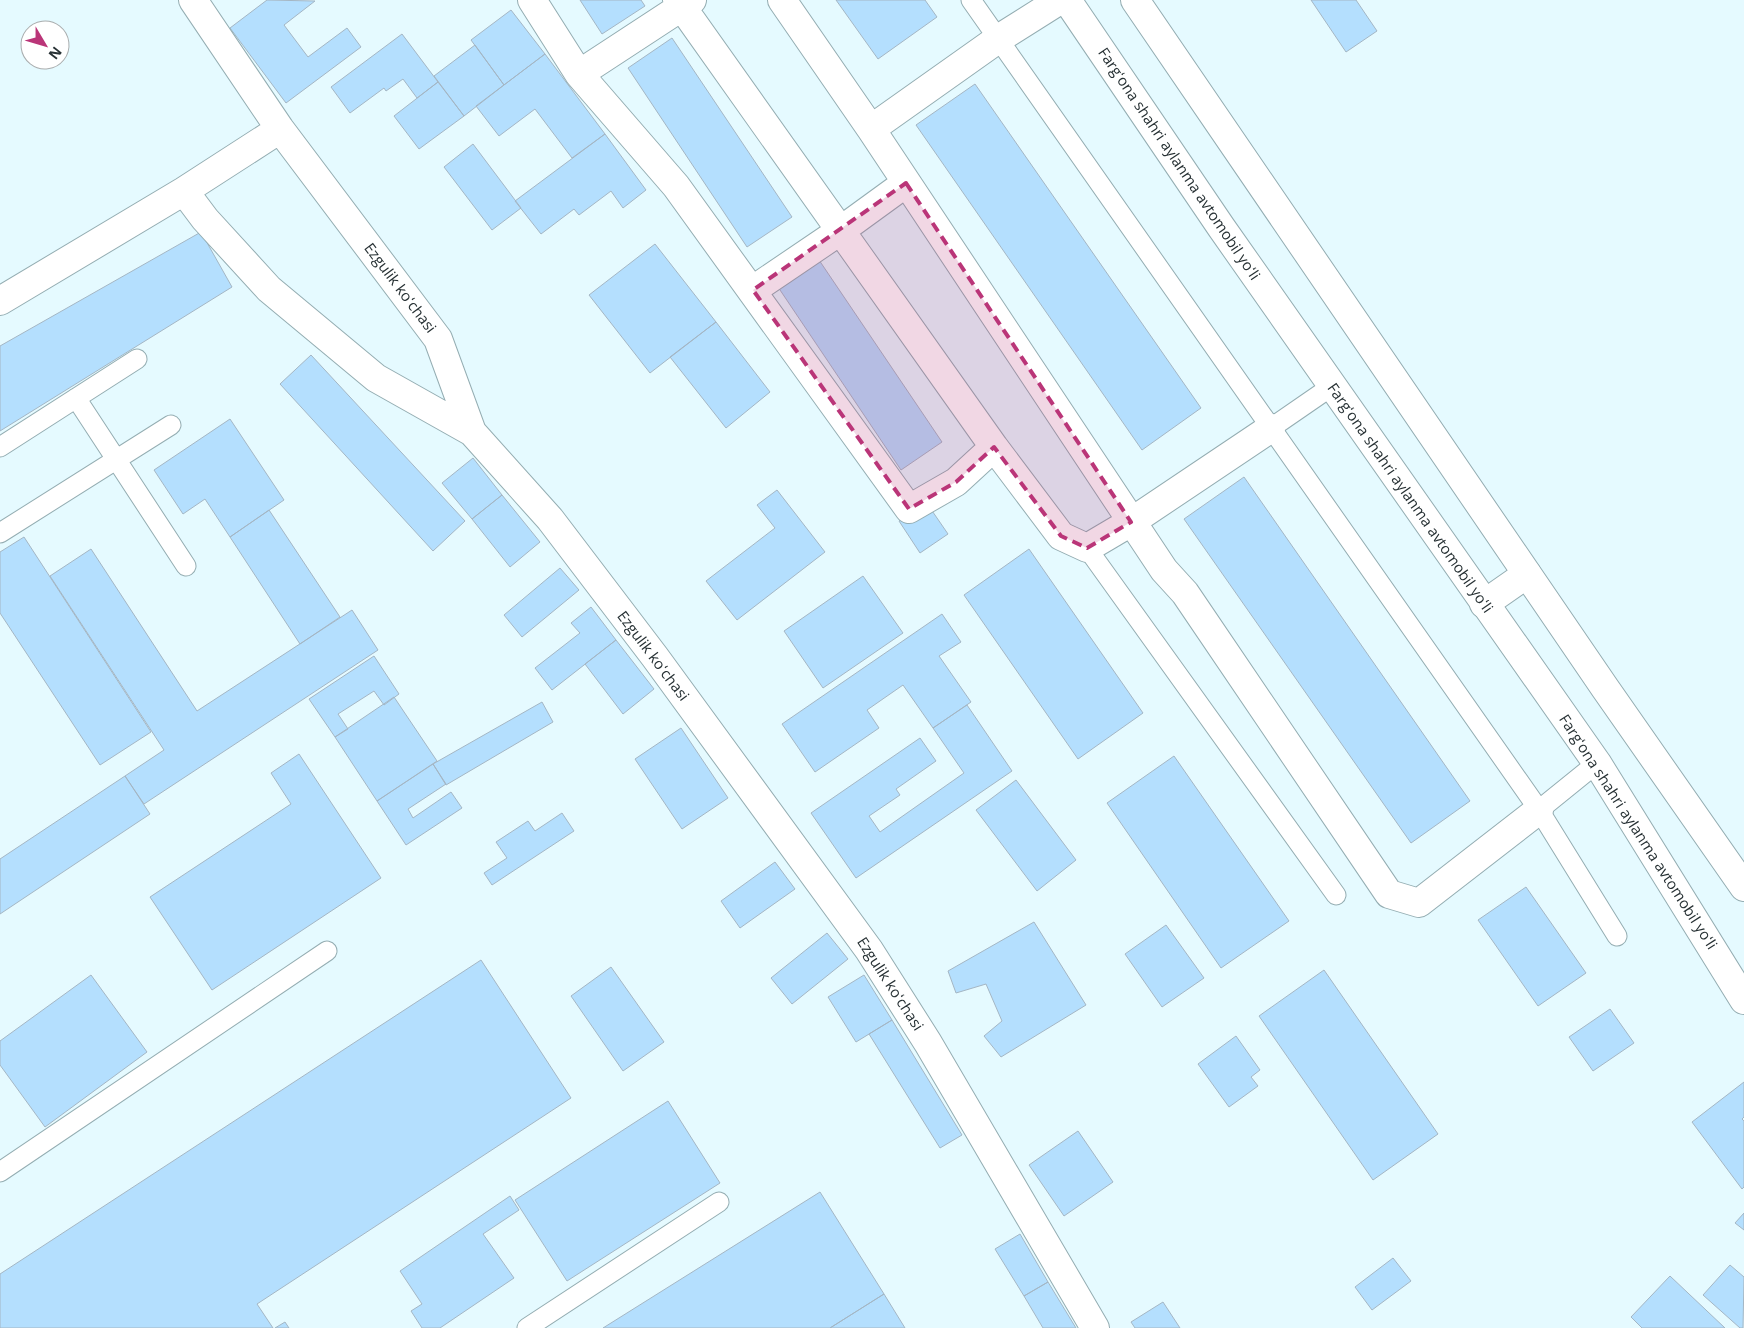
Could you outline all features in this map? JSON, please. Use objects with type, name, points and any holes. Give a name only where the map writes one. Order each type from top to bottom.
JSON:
[{"type":"main road","name":"Ezgulik koʻchasi","points":[[193,0],[280,129],[438,339],[472,432],[550,519],[655,657],[869,950],[938,1060],[1094,1328]]},
{"type":"main road","points":[[532,0],[579,74],[676,186],[753,290],[909,509],[956,482],[994,447]]},
{"type":"main road","points":[[782,0],[871,129],[1131,522],[1164,570],[1185,593],[1389,894],[1419,903],[1539,810]]},
{"type":"main road","points":[[871,129],[998,39],[1060,0]]},
{"type":"main road","name":"Fargʻona shahri aylanma avtomobil yoʻli","points":[[1068,0],[1332,386],[1597,763],[1744,1000]]},
{"type":"main road","points":[[1135,0],[1527,574],[1744,887]]},
{"type":"main road","points":[[579,74],[684,2],[840,231],[994,447],[1061,536],[1087,548],[1131,522],[1271,428]]},
{"type":"main road","points":[[0,301],[184,191],[280,129]]},
{"type":"main road","points":[[753,290],[840,231],[906,183]]},
{"type":"main road","points":[[184,191],[205,219],[269,288],[376,378],[472,432]]},
{"type":"main road","points":[[1484,604],[1527,574]]},
{"type":"lane","points":[[971,0],[1539,810],[1617,936]]},
{"type":"lane","points":[[0,447],[137,359]]},
{"type":"lane","points":[[1271,428],[1332,386]]},
{"type":"lane","points":[[76,398],[186,566]]},
{"type":"lane","points":[[0,533],[171,425]]},
{"type":"lane","points":[[1087,548],[1336,895]]},
{"type":"lane","points":[[1539,810],[1597,763]]},
{"type":"lane","points":[[0,1172],[327,951]]},
{"type":"lane","points":[[527,1328],[719,1202]]},
{"type":"highlighted area","points":[[906,183],[1131,522],[1087,548],[1061,536],[994,447],[956,482],[909,509],[753,290]]},
{"type":"building","points":[[267,0],[315,1],[284,25],[308,57],[347,28],[361,47],[286,103],[230,28]]},
{"type":"building","points":[[580,0],[641,0],[645,6],[602,34]]},
{"type":"building","points":[[836,0],[925,0],[937,17],[878,59]]},
{"type":"building","points":[[1311,0],[1356,0],[1377,31],[1346,52]]},
{"type":"building","points":[[511,10],[545,54],[504,85],[471,40]]},
{"type":"building","points":[[402,34],[438,82],[417,98],[403,79],[386,91],[384,88],[350,113],[331,87]]},
{"type":"building","points":[[672,38],[792,217],[747,247],[628,68]]},
{"type":"building","points":[[475,45],[504,85],[464,116],[434,76]]},
{"type":"building","points":[[545,54],[605,134],[572,158],[535,109],[499,136],[476,106]]},
{"type":"building","points":[[438,82],[464,116],[419,149],[394,116]]},
{"type":"building","points":[[975,84],[1201,408],[1142,450],[916,125]]},
{"type":"building","points":[[605,134],[646,190],[623,208],[611,191],[579,215],[574,209],[541,234],[515,201]]},
{"type":"building","points":[[473,144],[521,208],[492,230],[444,167]]},
{"type":"building","points":[[201,232],[232,287],[0,431],[0,346]]},
{"type":"building","points":[[655,244],[716,322],[650,373],[589,295]]},
{"type":"building","points":[[819,260],[942,442],[901,470],[778,287]]},
{"type":"building","points":[[716,322],[770,392],[726,428],[670,357]]},
{"type":"building","points":[[311,355],[465,521],[433,551],[280,384]]},
{"type":"building","points":[[230,419],[284,500],[230,537],[205,499],[183,514],[154,470]]},
{"type":"building","points":[[473,458],[502,495],[472,519],[442,483]]},
{"type":"building","points":[[1244,477],[1470,801],[1411,843],[1184,519]]},
{"type":"building","points":[[777,490],[825,552],[737,620],[706,581],[775,528],[757,505]]},
{"type":"building","points":[[502,495],[540,542],[510,567],[472,519]]},
{"type":"building","points":[[926,502],[948,534],[920,553],[899,521]]},
{"type":"building","points":[[269,510],[340,617],[300,644],[230,537]]},
{"type":"building","points":[[24,537],[151,732],[100,765],[0,613],[0,552]]},
{"type":"building","points":[[91,549],[197,711],[352,610],[378,650],[144,804],[125,776],[164,750],[50,576]]},
{"type":"building","points":[[1029,549],[1143,713],[1078,759],[964,595]]},
{"type":"building","points":[[560,568],[579,590],[522,637],[504,615]]},
{"type":"building","points":[[863,576],[903,633],[823,688],[784,631]]},
{"type":"building","points":[[591,607],[616,640],[552,690],[535,668],[580,633],[571,623]]},
{"type":"building","points":[[942,614],[961,642],[939,656],[971,702],[933,728],[903,685],[867,710],[879,728],[815,772],[782,724]]},
{"type":"building","points":[[616,640],[654,689],[623,714],[585,664]]},
{"type":"building","points":[[374,656],[399,694],[384,705],[374,691],[338,714],[348,729],[335,737],[309,699]]},
{"type":"building","points":[[394,697],[437,761],[377,801],[335,737]]},
{"type":"building","points":[[542,702],[553,722],[446,785],[433,764]]},
{"type":"building","points":[[967,705],[1012,771],[856,878],[811,813],[920,738],[936,761],[896,789],[900,795],[869,816],[880,832],[964,773],[933,728]]},
{"type":"building","points":[[681,728],[728,798],[682,829],[635,759]]},
{"type":"building","points":[[299,754],[381,878],[212,990],[150,897],[291,804],[271,773]]},
{"type":"building","points":[[1174,756],[1289,921],[1221,968],[1107,803]]},
{"type":"building","points":[[433,764],[446,784],[408,809],[413,818],[451,792],[462,808],[406,845],[377,801]]},
{"type":"building","points":[[125,776],[150,814],[0,914],[0,859]]},
{"type":"building","points":[[1016,780],[1076,860],[1037,891],[976,810]]},
{"type":"building","points":[[562,813],[574,831],[492,885],[484,873],[507,858],[496,842],[528,821],[535,831]]},
{"type":"building","points":[[775,862],[795,889],[740,928],[721,901]]},
{"type":"building","points":[[1526,887],[1586,973],[1538,1006],[1478,920]]},
{"type":"building","points":[[1034,922],[1086,1005],[1001,1057],[984,1036],[1002,1021],[986,984],[956,993],[948,971]]},
{"type":"building","points":[[1166,925],[1204,978],[1162,1007],[1125,954]]},
{"type":"building","points":[[827,933],[848,959],[792,1004],[771,978]]},
{"type":"building","points":[[481,960],[571,1098],[257,1304],[273,1328],[0,1328],[0,1274]]},
{"type":"building","points":[[611,967],[664,1042],[623,1071],[571,996]]},
{"type":"building","points":[[1324,970],[1438,1134],[1373,1180],[1259,1016]]},
{"type":"building","points":[[91,975],[147,1052],[45,1127],[0,1065],[0,1041]]},
{"type":"building","points":[[864,975],[892,1020],[856,1042],[828,997]]},
{"type":"building","points":[[1610,1009],[1634,1043],[1593,1071],[1569,1037]]},
{"type":"building","points":[[892,1020],[962,1135],[940,1148],[869,1034]]},
{"type":"building","points":[[1236,1036],[1260,1070],[1251,1077],[1258,1086],[1229,1107],[1198,1064]]},
{"type":"building","points":[[1744,1082],[1744,1117],[1742,1119],[1744,1121],[1744,1187],[1742,1189],[1692,1122]]},
{"type":"building","points":[[668,1101],[720,1183],[567,1281],[515,1200]]},
{"type":"building","points":[[1078,1131],[1113,1182],[1064,1216],[1029,1165]]},
{"type":"building","points":[[820,1192],[884,1294],[830,1328],[603,1328]]},
{"type":"building","points":[[510,1196],[519,1210],[483,1234],[514,1278],[440,1328],[422,1328],[411,1311],[422,1304],[400,1271]]},
{"type":"building","points":[[1744,1213],[1744,1230],[1735,1223]]},
{"type":"building","points":[[1020,1234],[1048,1282],[1024,1296],[995,1249]]},
{"type":"building","points":[[1393,1258],[1411,1281],[1372,1310],[1355,1287]]},
{"type":"building","points":[[1730,1265],[1744,1277],[1743,1328],[1740,1328],[1703,1295]]},
{"type":"building","points":[[1670,1276],[1725,1328],[1642,1328],[1631,1317]]},
{"type":"building","points":[[1048,1282],[1076,1328],[1043,1328],[1024,1296]]},
{"type":"building","points":[[884,1294],[905,1328],[830,1328]]},
{"type":"building","points":[[1163,1302],[1180,1328],[1135,1328],[1131,1322]]},
{"type":"building","points":[[285,1322],[289,1328],[275,1328]]}]
